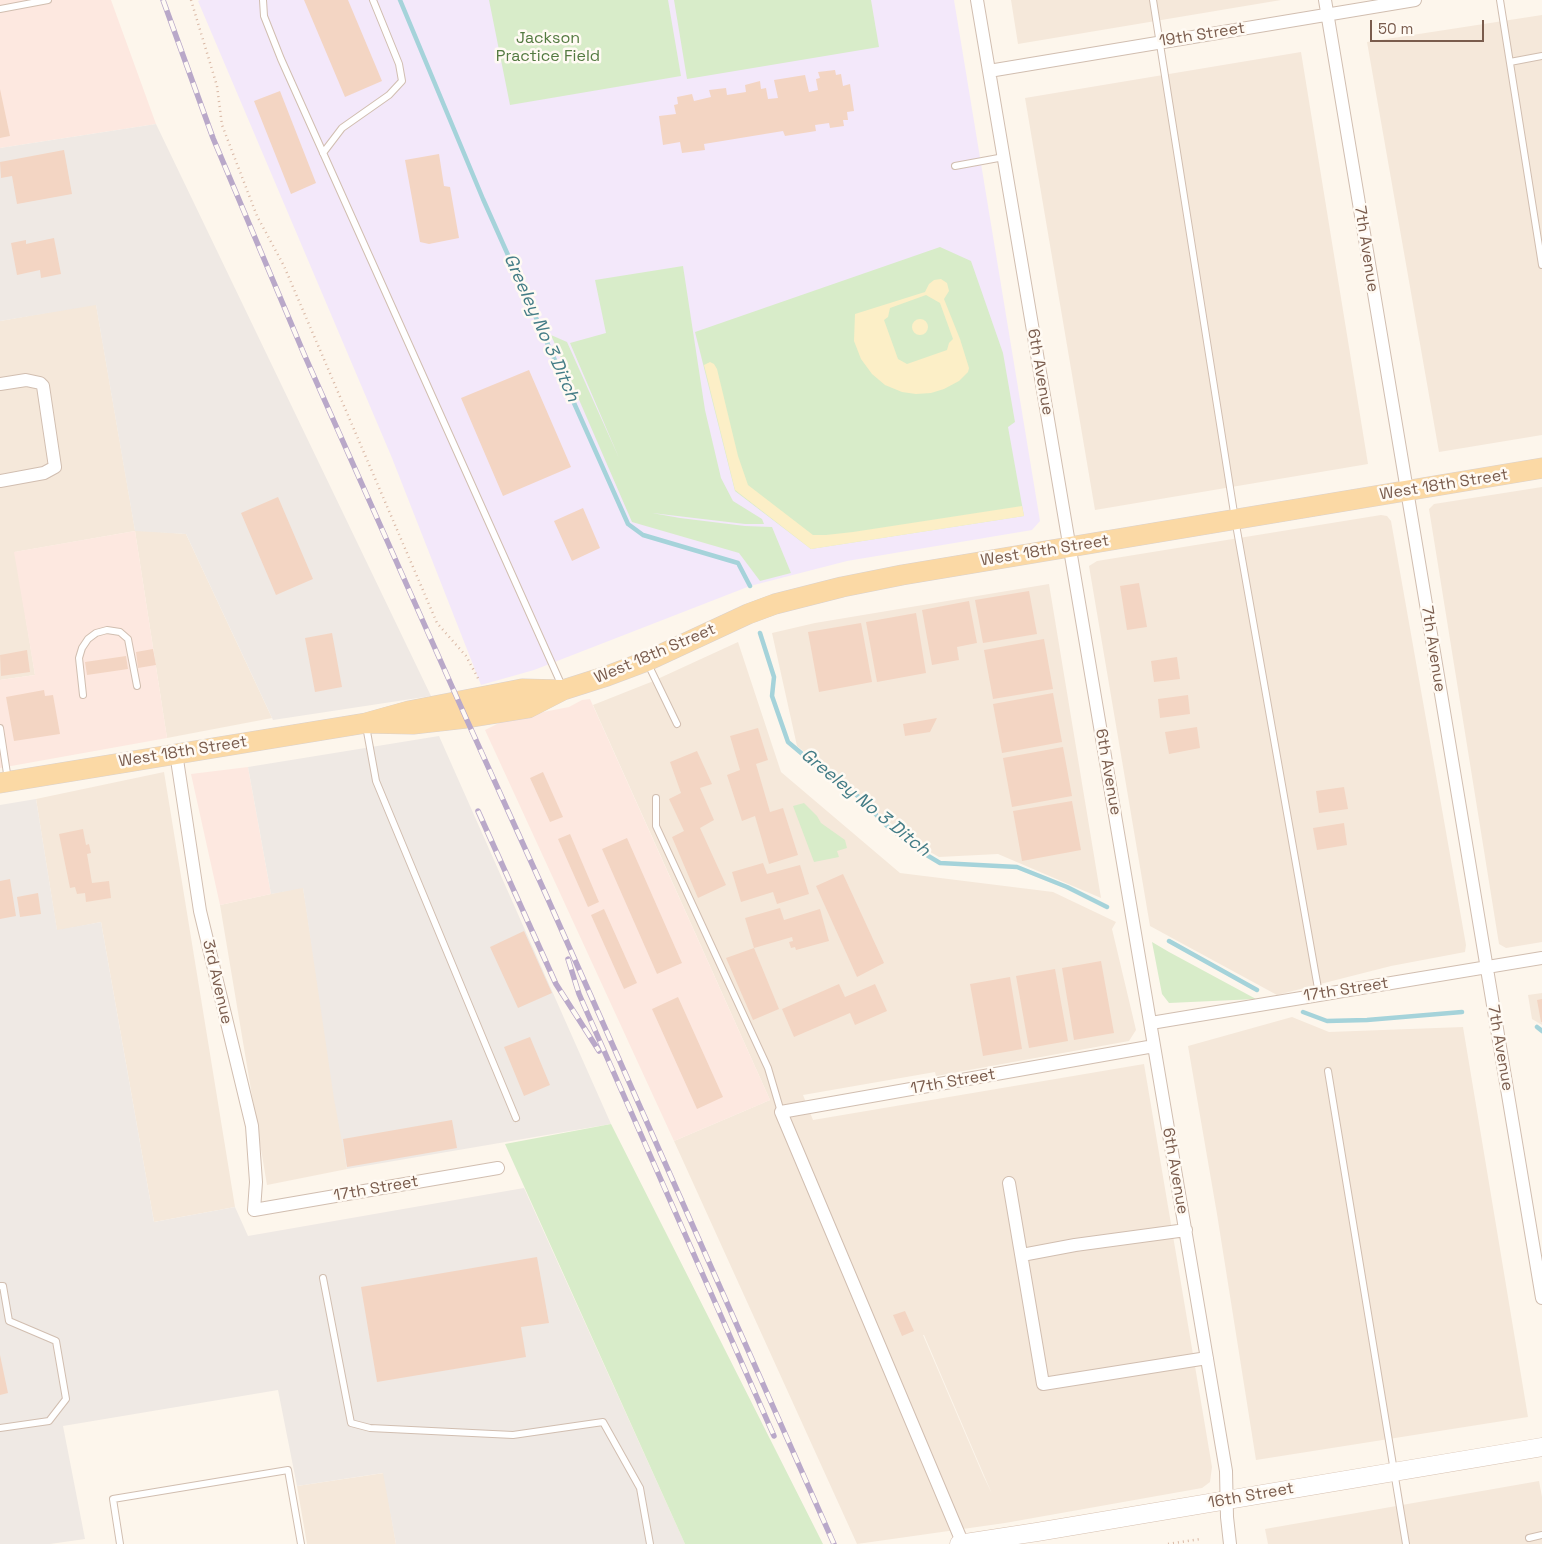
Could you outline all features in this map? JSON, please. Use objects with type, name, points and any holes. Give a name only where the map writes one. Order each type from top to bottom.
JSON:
[{"type":"main road","name":"West 18th Street","points":[[366,722],[413,724],[528,708],[563,690],[647,661],[748,614],[775,604],[842,587],[902,575],[1542,468]]},
{"type":"main road","name":"West 18th Street","points":[[4,782],[366,722],[409,711],[522,689],[563,690]]},
{"type":"main road","name":"16th Street","points":[[961,1544],[1542,1447]]},
{"type":"street","name":"6th Avenue","points":[[977,0],[1226,1471],[1226,1500],[1230,1544]]},
{"type":"street","name":"7th Avenue","points":[[1325,0],[1486,968],[1540,1270],[1542,1298]]},
{"type":"street","name":"19th Street","points":[[989,71],[1415,0]]},
{"type":"street","points":[[0,384],[26,380],[40,383],[43,386],[55,467],[44,473],[0,481]]},
{"type":"street","name":"3rd Avenue","points":[[176,754],[200,911],[252,1126],[256,1182],[254,1210]]},
{"type":"street","name":"17th Street","points":[[1150,1023],[1542,958]]},
{"type":"street","name":"17th Street","points":[[781,1112],[1154,1046]]},
{"type":"street","points":[[781,1112],[961,1544]]},
{"type":"street","name":"17th Street","points":[[254,1210],[498,1168]]},
{"type":"street","points":[[1009,1183],[1043,1384],[1207,1358]]},
{"type":"street","points":[[1022,1254],[1186,1230]]},
{"type":"lane","points":[[0,9],[48,0]]},
{"type":"lane","points":[[263,0],[264,16],[323,154],[563,690]]},
{"type":"lane","points":[[323,154],[342,128],[389,95],[402,81],[399,64],[373,0]]},
{"type":"lane","points":[[1154,0],[1235,520],[1319,994]]},
{"type":"lane","points":[[1500,0],[1541,247],[1542,265]]},
{"type":"lane","points":[[1510,62],[1542,56]]},
{"type":"lane","points":[[955,166],[1004,157]]},
{"type":"lane","points":[[83,695],[79,658],[82,648],[88,639],[96,633],[107,630],[120,632],[128,639],[137,686]]},
{"type":"lane","points":[[647,661],[677,724]]},
{"type":"lane","points":[[366,722],[376,781],[516,1118]]},
{"type":"lane","points":[[0,728],[4,782]]},
{"type":"lane","points":[[656,798],[656,826],[768,1068],[781,1112]]},
{"type":"lane","points":[[1328,1071],[1406,1544]]},
{"type":"lane","points":[[324,1278],[352,1422],[370,1428],[513,1435],[603,1422],[640,1488],[650,1544]]},
{"type":"lane","points":[[0,1286],[3,1286],[9,1321],[56,1341],[66,1398],[49,1421],[0,1428]]},
{"type":"lane","points":[[120,1544],[113,1499],[288,1470],[301,1544]]},
{"type":"lane","points":[[1529,1538],[1542,1536]]},
{"type":"path","points":[[191,0],[217,86],[222,125],[257,216],[284,266],[437,623],[466,656],[488,696]]},
{"type":"path","points":[[1168,1544],[1201,1539]]},
{"type":"shaded area","points":[[0,0],[111,0],[156,124],[0,148]]},
{"type":"shaded area","points":[[954,0],[1040,521],[1032,530],[847,561],[750,586],[534,670],[481,685],[392,458],[198,1]]},
{"type":"shaded area","points":[[1011,0],[1281,0],[1018,44]]},
{"type":"shaded area","points":[[1542,15],[1542,435],[1439,452],[1367,42]]},
{"type":"shaded area","points":[[1301,52],[1368,464],[1095,510],[1025,98]]},
{"type":"shaded area","points":[[156,124],[431,696],[273,720],[186,534],[135,531],[96,305],[0,321],[0,148]]},
{"type":"shaded area","points":[[96,304],[135,530],[186,534],[272,718],[167,738],[135,531],[15,552],[35,675],[0,680],[0,321]]},
{"type":"shaded area","points":[[1542,487],[1542,942],[1506,948],[1499,944],[1429,509],[1434,504]]},
{"type":"shaded area","points":[[1381,515],[1387,516],[1391,521],[1466,945],[1465,952],[1391,966],[1277,995],[1150,926],[1089,566],[1097,561]]},
{"type":"shaded area","points":[[135,531],[167,738],[0,768],[0,680],[35,675],[14,552]]},
{"type":"shaded area","points":[[1049,584],[1101,898],[998,854],[939,857],[916,844],[797,746],[772,633],[815,623]]},
{"type":"shaded area","points":[[738,642],[781,772],[900,873],[1053,892],[1116,922],[1112,929],[1136,1030],[1129,1041],[936,1076],[935,1072],[803,1095],[813,1120],[1144,1064],[1212,1467],[1210,1482],[1202,1488],[1005,1523],[857,1544],[674,1141],[770,1100],[593,705],[651,682]],"holes":[[[923,1335],[924,1335],[992,1494]]]},
{"type":"shaded area","points":[[590,699],[770,1100],[674,1141],[485,730],[507,719],[569,707],[582,700]]},
{"type":"shaded area","points":[[439,736],[611,1124],[347,1169],[334,1099],[303,888],[271,894],[248,767]]},
{"type":"shaded area","points":[[248,767],[271,894],[220,905],[191,774]]},
{"type":"shaded area","points":[[164,772],[235,1207],[154,1222],[101,922],[57,931],[36,799]]},
{"type":"shaded area","points":[[36,799],[57,930],[101,922],[154,1222],[235,1207],[248,1236],[524,1188],[685,1544],[396,1544],[383,1473],[297,1486],[278,1390],[63,1426],[85,1539],[50,1544],[0,1544],[0,805]]},
{"type":"shaded area","points":[[303,887],[347,1169],[267,1185],[220,905]]},
{"type":"shaded area","points":[[1542,993],[1542,1025],[1532,1019],[1528,995]]},
{"type":"shaded area","points":[[1292,1017],[1329,1032],[1463,1027],[1528,1417],[1256,1460],[1188,1046]]},
{"type":"shaded area","points":[[384,1473],[396,1544],[307,1544],[297,1486]]},
{"type":"shaded area","points":[[1539,1481],[1542,1497],[1542,1544],[1268,1544],[1265,1529]]},
{"type":"green space","name":"Jackson Practice Field","points":[[489,0],[668,0],[681,76],[510,105]]},
{"type":"green space","points":[[674,0],[871,0],[879,47],[687,79]]},
{"type":"green space","points":[[940,247],[971,261],[1003,353],[1015,422],[1008,427],[1024,516],[811,549],[735,491],[695,332]]},
{"type":"green space","points":[[683,266],[705,410],[721,478],[733,501],[762,519],[764,524],[745,524],[652,513],[745,526],[772,527],[791,573],[760,581],[739,553],[632,522],[551,335],[567,342],[619,458],[570,343],[606,333],[595,280]]},
{"type":"green space","points":[[804,803],[821,823],[845,840],[847,848],[837,851],[839,857],[814,862],[793,806]]},
{"type":"green space","points":[[1152,942],[1256,999],[1169,1003],[1162,994]]},
{"type":"green space","points":[[611,1124],[823,1544],[685,1544],[505,1144]]},
{"type":"sand","points":[[941,279],[947,283],[949,291],[944,299],[960,339],[969,368],[968,372],[959,381],[931,393],[916,394],[902,392],[885,385],[872,374],[861,359],[854,341],[855,314],[925,292],[929,284],[934,280]],"holes":[[[926,295],[940,303],[953,339],[949,343],[947,350],[907,364],[898,359],[884,320],[888,317],[890,308]]]},
{"type":"sand","points":[[920,319],[928,327],[920,335],[912,327]]},
{"type":"sand","points":[[710,362],[717,369],[738,456],[748,485],[813,535],[853,532],[1022,506],[1024,516],[811,549],[735,490],[704,365]]},
{"type":"building","points":[[304,0],[348,0],[382,81],[345,97]]},
{"type":"building","points":[[835,70],[836,75],[841,74],[843,86],[850,84],[854,111],[847,112],[848,120],[843,120],[844,126],[830,128],[829,123],[815,125],[816,131],[785,136],[783,131],[704,144],[705,150],[682,153],[680,142],[663,145],[659,116],[676,114],[674,105],[678,104],[677,97],[692,94],[694,101],[711,97],[709,90],[726,88],[727,95],[746,92],[745,85],[760,81],[761,89],[766,88],[768,99],[778,98],[774,80],[805,75],[809,92],[818,90],[816,79],[820,78],[818,72]]},
{"type":"building","points":[[0,89],[10,136],[0,138]]},
{"type":"building","points":[[280,91],[316,183],[291,194],[254,101]]},
{"type":"building","points":[[64,150],[72,194],[17,204],[12,176],[1,178],[0,162]]},
{"type":"building","points":[[439,154],[444,186],[450,187],[459,238],[429,244],[420,242],[405,160]]},
{"type":"building","points":[[54,238],[61,274],[41,278],[40,270],[17,275],[11,243],[26,240],[26,244]]},
{"type":"building","points":[[529,370],[571,467],[503,496],[461,398]]},
{"type":"building","points":[[278,497],[313,579],[276,595],[241,513]]},
{"type":"building","points":[[583,508],[600,548],[572,561],[554,521]]},
{"type":"building","points":[[1139,583],[1147,627],[1127,630],[1120,586]]},
{"type":"building","points":[[1029,591],[1037,634],[983,643],[975,600]]},
{"type":"building","points":[[969,601],[977,643],[957,647],[959,660],[932,665],[922,610]]},
{"type":"building","points":[[916,613],[926,673],[877,682],[866,622]]},
{"type":"building","points":[[861,623],[872,682],[819,692],[808,632]]},
{"type":"building","points":[[332,633],[342,687],[315,692],[305,638]]},
{"type":"building","points":[[1044,639],[1053,689],[993,699],[984,650]]},
{"type":"building","points":[[153,649],[156,665],[138,668],[136,652]]},
{"type":"building","points":[[27,650],[30,672],[1,676],[0,655]]},
{"type":"building","points":[[126,656],[128,669],[87,675],[85,662]]},
{"type":"building","points":[[1177,657],[1180,679],[1154,682],[1151,661]]},
{"type":"building","points":[[44,690],[45,696],[53,695],[60,734],[14,741],[6,697]]},
{"type":"building","points":[[1053,693],[1062,742],[1002,753],[993,704]]},
{"type":"building","points":[[1188,695],[1190,714],[1160,718],[1158,699]]},
{"type":"building","points":[[937,718],[930,732],[905,736],[903,724]]},
{"type":"building","points":[[1197,727],[1200,748],[1169,754],[1165,732]]},
{"type":"building","points":[[758,728],[768,760],[756,764],[770,812],[783,808],[798,855],[769,864],[755,816],[742,821],[727,775],[740,770],[730,736]]},
{"type":"building","points":[[1063,747],[1072,796],[1012,807],[1003,758]]},
{"type":"building","points":[[697,751],[712,784],[700,788],[714,820],[700,828],[726,885],[698,898],[672,837],[684,831],[669,799],[681,793],[670,762]]},
{"type":"building","points":[[543,772],[563,817],[550,822],[530,778]]},
{"type":"building","points":[[1344,787],[1348,809],[1319,813],[1316,791]]},
{"type":"building","points":[[1072,801],[1081,850],[1022,861],[1013,811]]},
{"type":"building","points":[[1344,823],[1347,845],[1317,850],[1313,828]]},
{"type":"building","points":[[83,829],[86,845],[89,844],[91,853],[87,854],[92,883],[109,881],[111,898],[86,902],[85,893],[77,894],[75,887],[70,888],[59,834]]},
{"type":"building","points":[[570,834],[599,902],[588,907],[558,839]]},
{"type":"building","points":[[627,838],[682,963],[657,974],[602,849]]},
{"type":"building","points":[[763,863],[767,874],[800,865],[809,894],[777,904],[773,892],[741,902],[732,872]]},
{"type":"building","points":[[843,874],[884,963],[857,977],[816,886]]},
{"type":"building","points":[[10,879],[16,916],[0,919],[0,881]]},
{"type":"building","points":[[38,893],[41,914],[20,917],[17,897]]},
{"type":"building","points":[[780,908],[784,920],[820,909],[829,941],[796,950],[795,947],[791,948],[789,942],[793,941],[792,937],[754,948],[745,918]]},
{"type":"building","points":[[604,909],[637,983],[624,989],[591,915]]},
{"type":"building","points":[[524,931],[552,993],[518,1008],[490,947]]},
{"type":"building","points":[[754,948],[779,1009],[753,1020],[726,958]]},
{"type":"building","points":[[1101,961],[1114,1033],[1074,1040],[1062,968]]},
{"type":"building","points":[[1055,969],[1068,1041],[1029,1048],[1016,976]]},
{"type":"building","points":[[1010,977],[1022,1049],[983,1056],[970,984]]},
{"type":"building","points":[[839,984],[845,997],[875,984],[887,1011],[855,1025],[850,1013],[794,1037],[782,1009]]},
{"type":"building","points":[[678,997],[723,1097],[697,1109],[652,1009]]},
{"type":"building","points":[[1542,999],[1542,1022],[1541,1022],[1537,1000]]},
{"type":"building","points":[[530,1037],[550,1085],[524,1096],[504,1047]]},
{"type":"building","points":[[452,1120],[457,1148],[347,1167],[343,1139]]},
{"type":"building","points":[[537,1257],[549,1323],[521,1327],[526,1357],[377,1382],[361,1287]]},
{"type":"building","points":[[905,1311],[914,1331],[902,1336],[893,1315]]},
{"type":"building","points":[[0,1355],[8,1393],[0,1395]]},
{"type":"waterway","name":"Greeley No 3 Ditch","points":[[400,0],[483,199],[628,524],[643,535],[738,563],[750,586]]},
{"type":"waterway","name":"Greeley No 3 Ditch","points":[[760,633],[774,677],[772,696],[788,742],[819,768],[859,797],[887,826],[915,848],[940,863],[1017,867],[1067,887],[1107,907]]},
{"type":"waterway","name":"Greeley No 3 Ditch","points":[[1169,941],[1257,990]]},
{"type":"waterway","name":"Greeley No 3 Ditch","points":[[1303,1012],[1327,1021],[1367,1020],[1462,1012]]},
{"type":"waterway","name":"Greeley No 3 Ditch","points":[[1537,1027],[1542,1031]]},
{"type":"railway","points":[[163,0],[213,138],[304,354],[834,1544]]},
{"type":"railway","points":[[478,811],[556,984],[599,1051]]},
{"type":"railway","points":[[568,959],[579,994],[774,1436]]}]
